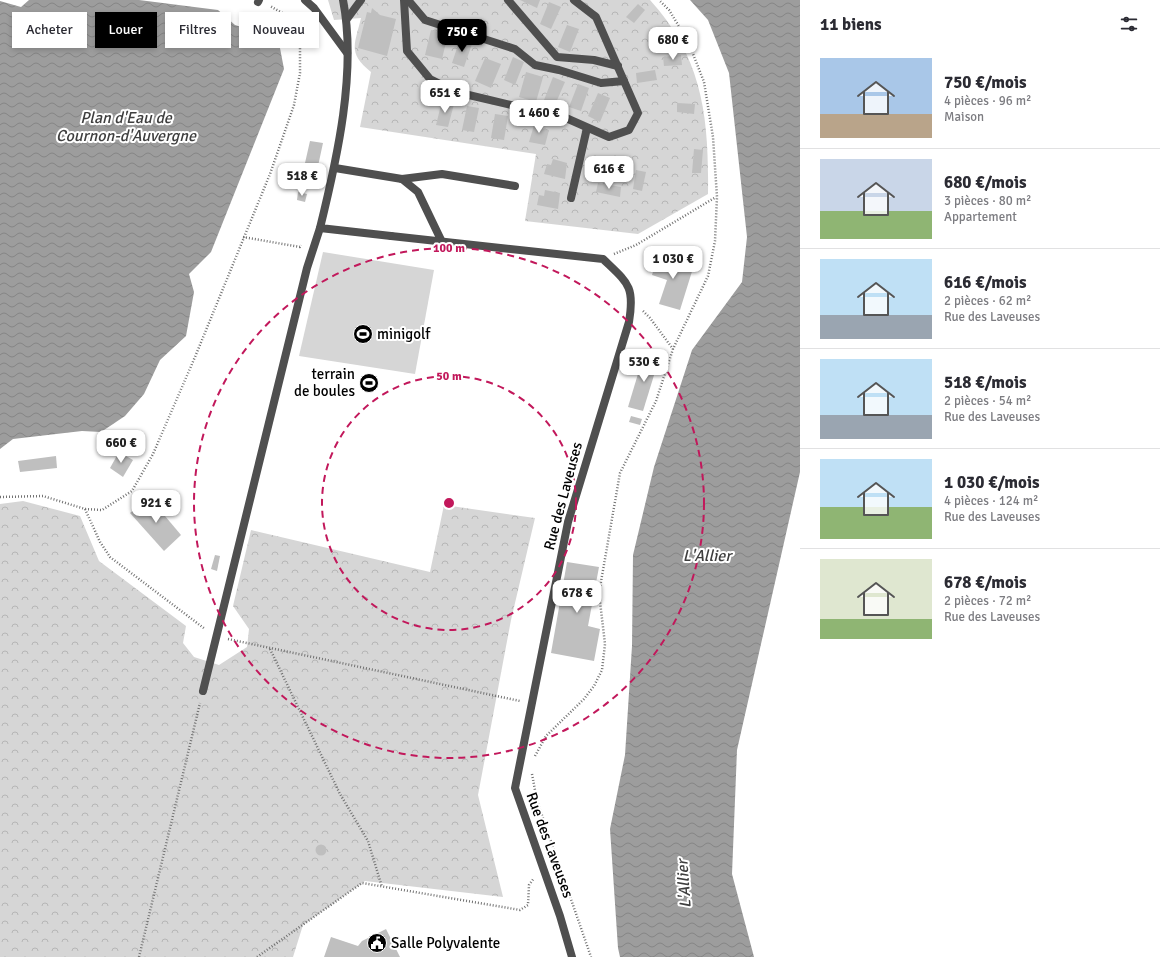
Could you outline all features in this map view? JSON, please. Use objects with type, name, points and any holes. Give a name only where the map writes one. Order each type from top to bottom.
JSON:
[{"type":"street","points":[[306,0],[314,8],[347,53]]},
{"type":"street","points":[[203,691],[307,268],[320,228],[335,168],[346,81],[347,19],[344,0]]},
{"type":"street","points":[[347,19],[361,0]]},
{"type":"street","points":[[404,0],[407,51],[430,79],[456,92],[566,118],[609,137],[629,130],[638,113],[596,18],[574,0]]},
{"type":"street","points":[[408,0],[425,20],[515,49],[536,65],[559,70],[601,83],[624,81]]},
{"type":"street","points":[[508,0],[557,57],[594,60],[618,66]]},
{"type":"street","points":[[571,198],[587,128]]},
{"type":"street","points":[[335,168],[402,179],[442,174],[515,186]]},
{"type":"street","points":[[402,179],[418,192],[442,242]]},
{"type":"street","points":[[320,228],[604,259]]},
{"type":"street","name":"Rue des Laveuses","points":[[572,957],[560,916],[514,788],[568,522],[629,322],[632,301],[628,282],[604,259]]},
{"type":"path","points":[[533,759],[546,736],[584,699],[594,686],[602,670],[605,644],[599,593],[620,473],[656,401],[673,350],[708,276],[715,241],[717,197],[713,137],[704,82],[688,41],[669,10],[659,0]]},
{"type":"path","points":[[0,497],[43,496],[86,509],[102,510],[132,491],[156,448],[195,358],[243,237],[270,174],[294,105],[300,73],[300,43],[289,18],[267,4],[258,1]]},
{"type":"path","points":[[604,259],[636,245],[717,197]]},
{"type":"path","points":[[243,237],[300,247],[320,228]]},
{"type":"path","points":[[632,301],[650,318],[673,350]]},
{"type":"path","points":[[86,509],[100,542],[110,557],[216,637],[531,703]]},
{"type":"path","points":[[270,648],[340,794],[368,841],[382,887]]},
{"type":"path","points":[[139,957],[203,691]]},
{"type":"path","points":[[532,772],[537,801],[590,957]]},
{"type":"path","points":[[257,957],[362,883],[520,910],[528,905],[529,885],[535,877],[545,874]]},
{"type":"green space","points":[[328,0],[650,0],[668,22],[682,44],[692,67],[699,90],[707,140],[708,194],[638,234],[525,221],[536,154],[360,127],[371,72],[358,59],[355,48],[361,18],[334,20]]},
{"type":"green space","name":"minigolf","points":[[323,252],[434,270],[415,374],[299,356]]},
{"type":"green space","points":[[23,501],[80,516],[99,561],[186,626],[183,643],[194,657],[219,665],[247,647],[249,629],[233,606],[251,530],[430,572],[444,505],[535,518],[511,620],[478,795],[503,897],[365,881],[303,925],[293,957],[0,957],[0,504]]},
{"type":"water","name":"Plan d'Eau de Cournon-d'Auvergne","points":[[29,0],[139,0],[218,10],[220,12],[165,12],[165,48],[231,48],[231,21],[239,26],[239,48],[280,48],[284,69],[211,252],[189,274],[194,292],[186,336],[160,360],[144,394],[125,416],[101,432],[82,431],[13,439],[0,449],[0,1],[21,7]]},
{"type":"water","name":"L'Allier","points":[[690,0],[800,0],[800,472],[737,750],[732,874],[754,957],[620,957],[618,948],[610,829],[625,755],[632,646],[633,555],[654,467],[692,350],[742,282],[747,237],[729,73],[708,20]]},
{"type":"building","points":[[520,0],[540,0],[537,8]]},
{"type":"building","points":[[549,2],[561,7],[551,29],[540,24]]},
{"type":"building","points":[[638,4],[645,10],[634,23],[626,17]]},
{"type":"building","points":[[372,8],[380,15],[396,19],[387,56],[358,48],[367,12],[371,13]]},
{"type":"building","points":[[567,25],[579,29],[570,52],[558,47]]},
{"type":"building","points":[[431,30],[448,34],[442,59],[425,55]]},
{"type":"building","points":[[460,39],[472,44],[464,67],[452,63]]},
{"type":"building","points":[[681,55],[682,65],[664,66],[663,57]]},
{"type":"building","points":[[513,57],[524,62],[515,85],[504,80]]},
{"type":"building","points":[[485,58],[501,64],[491,88],[475,81]]},
{"type":"building","points":[[655,70],[657,80],[637,83],[636,73]]},
{"type":"building","points":[[526,72],[543,77],[536,102],[519,97]]},
{"type":"building","points":[[553,77],[565,82],[555,105],[544,100]]},
{"type":"building","points":[[578,84],[589,88],[581,111],[569,107]]},
{"type":"building","points":[[598,93],[610,98],[600,122],[588,116]]},
{"type":"building","points":[[442,101],[454,104],[448,127],[436,125]]},
{"type":"building","points":[[677,103],[695,104],[694,114],[677,112]]},
{"type":"building","points":[[467,106],[479,108],[474,132],[462,130]]},
{"type":"building","points":[[495,114],[508,116],[504,140],[491,138]]},
{"type":"building","points":[[535,122],[544,124],[543,129],[549,130],[545,145],[529,142]]},
{"type":"building","points":[[310,141],[323,143],[315,180],[310,178],[309,186],[300,185]]},
{"type":"building","points":[[694,149],[703,150],[701,173],[692,173]]},
{"type":"building","points":[[604,156],[624,159],[622,168],[603,166]]},
{"type":"building","points":[[553,159],[567,163],[565,179],[544,174],[547,164],[551,165]]},
{"type":"building","points":[[636,170],[646,172],[642,191],[633,189]]},
{"type":"building","points":[[598,183],[621,187],[620,197],[596,192]]},
{"type":"building","points":[[545,190],[560,193],[558,209],[537,205],[539,195],[544,196]]},
{"type":"building","points":[[298,192],[307,194],[305,202],[297,200]]},
{"type":"building","points":[[658,255],[694,265],[680,310],[659,304],[667,280],[652,275]]},
{"type":"building","points":[[644,354],[659,359],[643,411],[628,407]]},
{"type":"building","points":[[631,416],[642,419],[640,425],[629,422]]},
{"type":"building","points":[[119,452],[133,460],[123,477],[110,468]]},
{"type":"building","points":[[56,456],[57,468],[20,472],[18,461]]},
{"type":"building","points":[[149,497],[181,535],[164,551],[130,513]]},
{"type":"building","points":[[215,555],[220,556],[217,571],[211,569]]},
{"type":"building","points":[[567,562],[599,567],[588,626],[600,629],[594,661],[551,653]]},
{"type":"building","points":[[321,844],[325,846],[327,850],[325,854],[321,856],[317,854],[315,850],[317,846]]},
{"type":"building","name":"Salle Polyvalente","points":[[386,929],[400,957],[324,957],[331,937],[358,946],[362,941]]},
{"type":"place","name":"minigolf","points":[[363,334]]},
{"type":"place","name":"terrain de boules","points":[[369,383]]},
{"type":"place","name":"Salle Polyvalente","points":[[377,943]]}]
